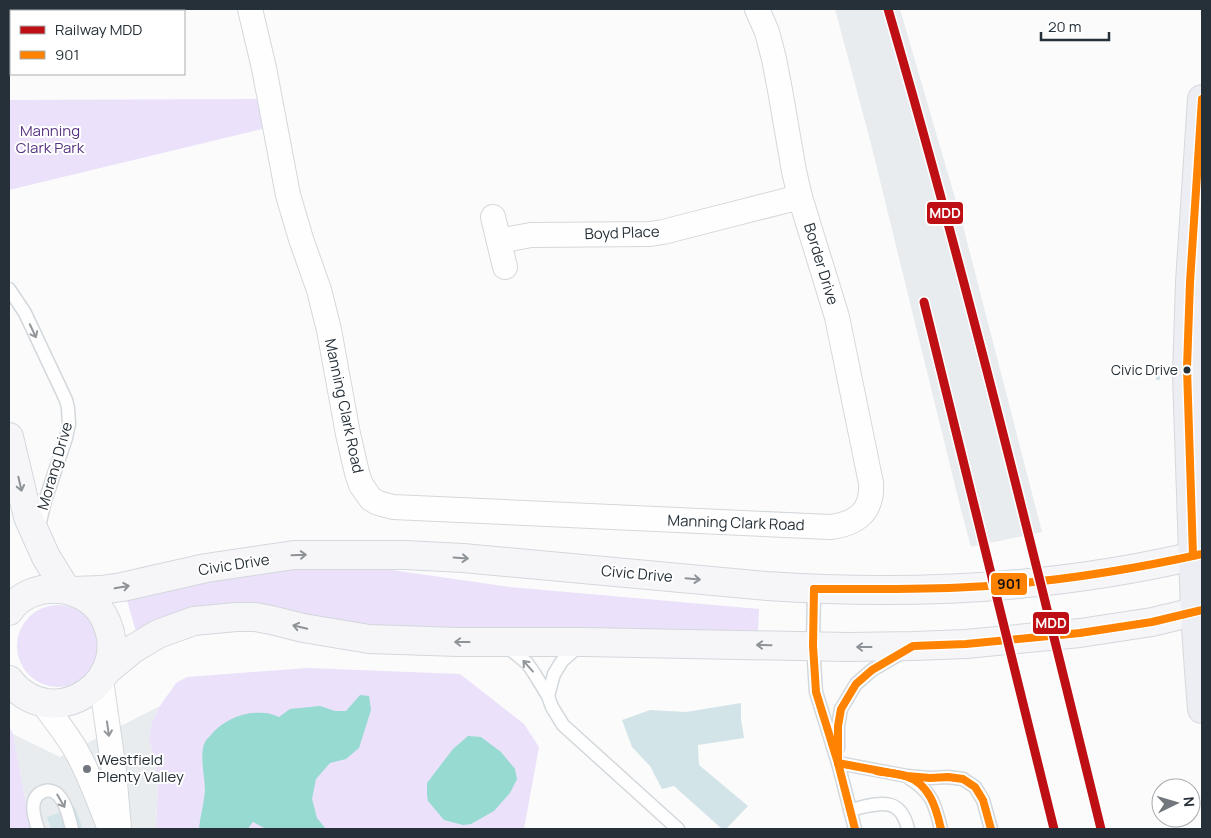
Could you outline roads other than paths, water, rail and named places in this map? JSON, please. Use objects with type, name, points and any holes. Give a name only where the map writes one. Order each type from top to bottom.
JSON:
[{"type":"main road","points":[[1202,99],[1190,282],[1187,368],[1198,555],[1198,671],[1202,708]]},
{"type":"main road","name":"Morang Drive","points":[[9,437],[28,517],[46,557],[70,590]]},
{"type":"main road","name":"Civic Drive","points":[[9,611],[22,598],[36,591],[51,588],[101,590],[206,568],[294,555],[405,555],[463,558],[767,586],[892,590],[1020,584],[1134,568],[1198,555]]},
{"type":"main road","points":[[70,590],[88,599],[100,610],[108,624],[112,640],[111,657],[103,676]]},
{"type":"main road","points":[[9,680],[19,691],[30,698],[56,704],[68,702],[92,690],[103,676],[133,649],[158,634],[194,621],[215,618],[255,617],[303,628],[369,639],[458,642],[913,646],[966,644],[1080,633],[1152,622],[1199,611]]},
{"type":"street","name":"Manning Clark Road","points":[[250,9],[264,68],[288,195],[325,314],[357,473],[361,485],[371,499],[393,507],[830,527],[841,526],[858,518]]},
{"type":"street","name":"Border Drive","points":[[757,9],[767,32],[774,59],[800,197],[838,317],[871,483],[872,494],[870,502],[858,518]]},
{"type":"street","name":"Boyd Place","points":[[499,241],[531,235],[650,234],[664,232],[800,197]]},
{"type":"street","points":[[493,217],[505,267]]},
{"type":"street","points":[[103,676],[119,829]]},
{"type":"street","points":[[42,702],[78,753],[110,829]]},
{"type":"lane","name":"Morang Drive","points":[[9,289],[25,313],[68,408],[69,424],[66,438],[40,517],[37,537]]},
{"type":"lane","points":[[814,589],[813,646],[816,692],[838,763],[855,829]]},
{"type":"lane","points":[[501,642],[527,663],[564,725],[678,829]]},
{"type":"lane","points":[[548,696],[554,674],[562,661],[584,642]]},
{"type":"lane","points":[[838,763],[838,726],[841,708],[856,684],[872,670],[913,646]]},
{"type":"lane","points":[[838,763],[907,776],[963,779],[975,787],[982,800],[991,829]]},
{"type":"lane","points":[[907,776],[921,785],[929,795],[936,809],[941,829]]},
{"type":"lane","points":[[38,829],[33,808],[35,799],[46,791],[56,793],[64,804],[72,829]]},
{"type":"lane","points":[[850,810],[876,804],[892,805],[903,814],[908,829]]},
{"type":"water","points":[[360,695],[369,696],[371,710],[359,748],[346,759],[330,763],[316,779],[312,799],[317,818],[326,829],[266,829],[253,822],[249,827],[250,829],[199,829],[205,791],[202,759],[203,747],[206,740],[221,725],[241,715],[266,713],[279,717],[290,709],[320,706],[335,711],[346,711]]},
{"type":"water","points":[[468,736],[481,737],[501,752],[515,769],[517,779],[510,793],[494,811],[471,824],[463,825],[444,820],[428,801],[427,783],[453,749]]},
{"type":"rail line","name":"MDD","points":[[888,9],[972,315],[1101,829]]},
{"type":"rail line","name":"MDD","points":[[924,302],[1054,829]]},
{"type":"place","name":"Civic Drive","points":[[1187,370]]},
{"type":"place","name":"Westfield Plenty Valley","points":[[87,769]]},
{"type":"park label","name":"Manning Clark Park","points":[[50,140]]}]
